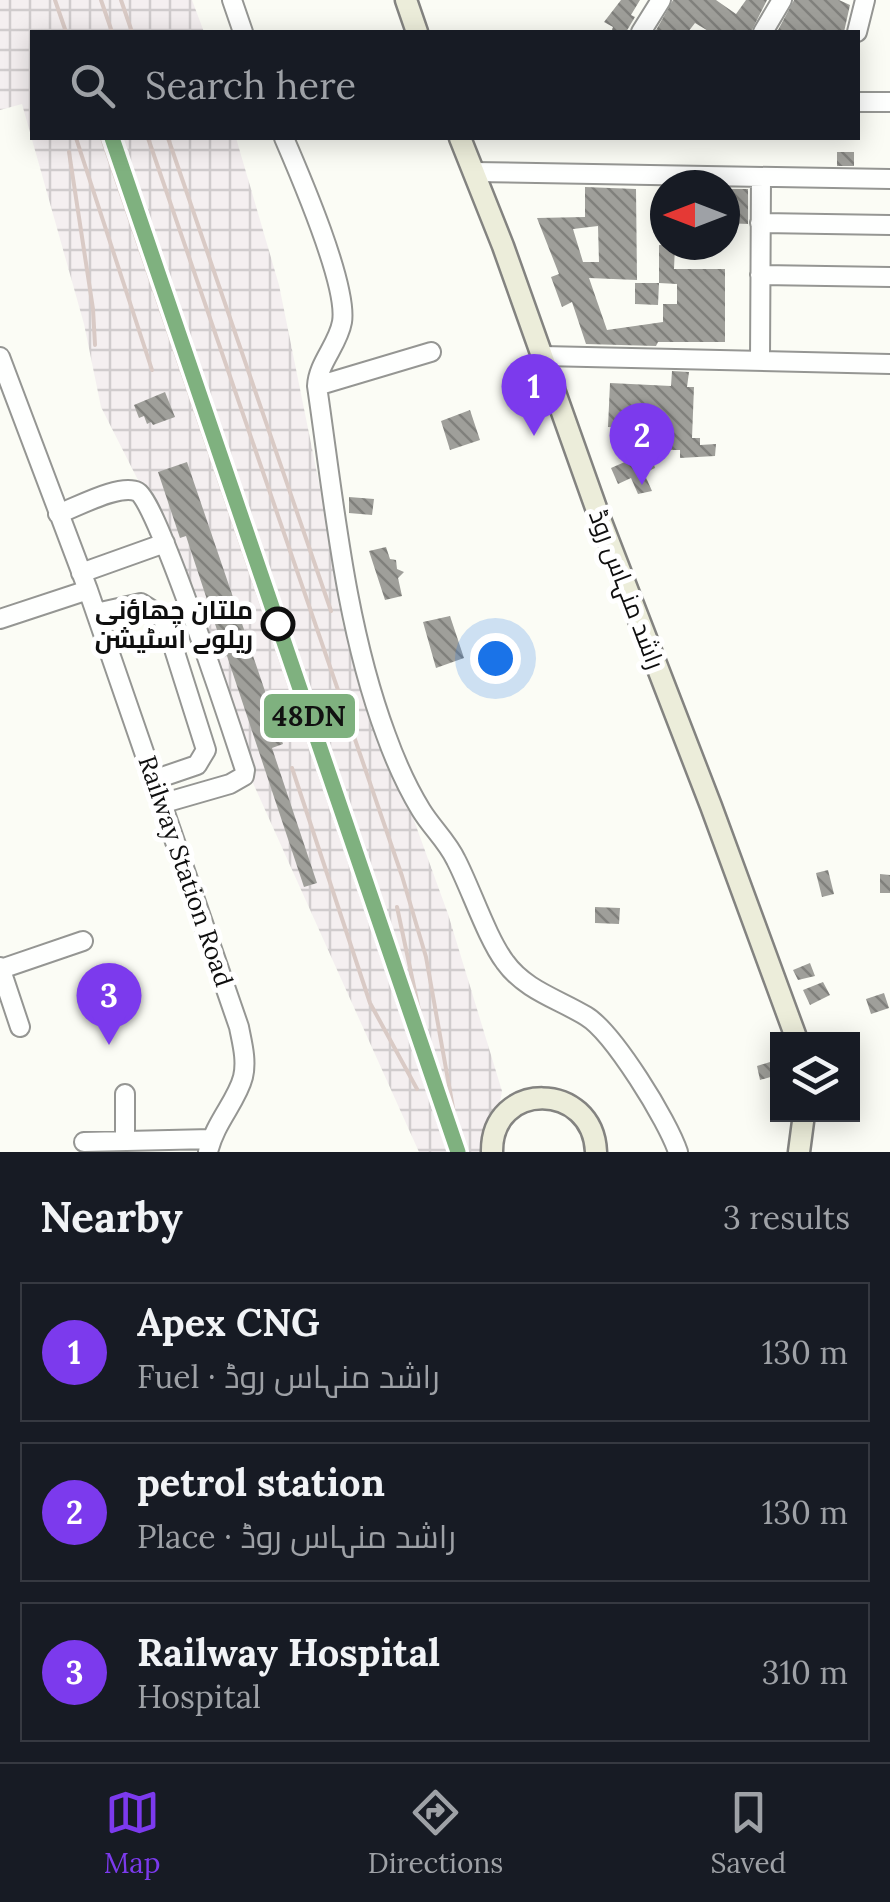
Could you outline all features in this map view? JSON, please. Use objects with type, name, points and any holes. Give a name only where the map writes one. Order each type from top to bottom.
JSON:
[{"type":"main road","points":[[406,0],[417,30]]},
{"type":"main road","name":"راشد منہاس روڈ","points":[[461,140],[793,1032]]},
{"type":"main road","points":[[492,1152],[496,1128],[512,1108],[539,1098],[566,1103],[586,1119],[596,1152]]},
{"type":"main road","points":[[799,1152],[803,1122]]},
{"type":"street","points":[[232,0],[242,30]]},
{"type":"street","points":[[642,30],[661,0]]},
{"type":"street","points":[[764,30],[782,0]]},
{"type":"street","points":[[858,30],[865,0]]},
{"type":"street","points":[[860,102],[890,102]]},
{"type":"street","points":[[285,140],[336,275],[342,322],[316,386],[348,605],[386,735],[422,811],[458,863],[501,958],[526,983],[606,1031],[678,1152]]},
{"type":"street","points":[[474,172],[890,179]]},
{"type":"street","points":[[760,360],[761,177]]},
{"type":"street","points":[[760,223],[890,226]]},
{"type":"street","points":[[760,274],[890,277]]},
{"type":"street","points":[[316,386],[431,352]]},
{"type":"street","points":[[543,356],[890,364]]},
{"type":"street","name":"Railway Station Road","points":[[0,357],[156,780],[238,1027],[245,1058],[243,1078],[209,1146]]},
{"type":"street","points":[[58,514],[116,491],[132,489],[146,498],[164,543],[245,770],[238,781],[164,804]]},
{"type":"street","points":[[0,619],[164,543]]},
{"type":"street","points":[[96,613],[141,603],[160,615],[167,627],[206,750],[197,765],[156,780]]},
{"type":"street","points":[[20,1027],[0,968],[83,941]]},
{"type":"street","points":[[126,1094],[126,1142]]},
{"type":"street","points":[[84,1142],[209,1146]]},
{"type":"shaded area","points":[[0,0],[192,0],[203,30],[30,30],[30,132],[22,104],[0,110]]},
{"type":"shaded area","points":[[32,140],[237,140],[279,285],[338,577],[342,622],[448,914],[502,1091],[491,1152],[419,1152],[253,783],[180,563],[101,407],[84,324]]},
{"type":"building","points":[[621,0],[640,0],[627,30],[612,30],[604,22]]},
{"type":"building","points":[[673,0],[716,0],[736,14],[746,0],[767,0],[752,30],[707,30],[695,23],[690,30],[656,30]]},
{"type":"building","points":[[794,0],[839,0],[850,5],[844,30],[778,30]]},
{"type":"building","points":[[837,152],[854,152],[854,166],[837,166]]},
{"type":"building","points":[[585,187],[636,189],[637,280],[589,278],[607,330],[663,322],[663,304],[677,304],[677,284],[659,283],[659,260],[674,260],[674,269],[725,269],[725,342],[658,342],[656,346],[586,344],[572,302],[562,307],[551,277],[559,274],[537,218],[585,217]],"holes":[[[598,226],[599,262],[583,262],[573,229]]]},
{"type":"building","points":[[740,189],[748,189],[748,224],[740,224]]},
{"type":"building","points":[[635,283],[659,283],[658,305],[635,304]]},
{"type":"building","points":[[672,371],[689,372],[687,387],[694,387],[692,438],[700,438],[700,445],[716,444],[715,456],[680,458],[680,450],[663,450],[663,430],[608,427],[610,383],[671,386]]},
{"type":"building","points":[[165,392],[175,417],[153,425],[147,424],[144,416],[139,418],[134,405]]},
{"type":"building","points":[[470,410],[480,440],[450,450],[441,421]]},
{"type":"building","points":[[650,451],[655,468],[644,473],[652,491],[638,494],[631,478],[618,484],[611,468]]},
{"type":"building","points":[[187,462],[283,744],[272,748],[317,883],[304,887],[227,656],[220,658],[213,638],[219,636],[186,536],[180,538],[158,472]]},
{"type":"building","points":[[349,497],[374,499],[372,515],[349,513]]},
{"type":"building","points":[[386,547],[390,559],[396,560],[397,569],[404,572],[398,578],[402,596],[385,600],[369,551]]},
{"type":"building","points":[[450,616],[464,658],[436,668],[423,622]]},
{"type":"building","points":[[828,870],[834,894],[822,897],[816,873]]},
{"type":"building","points":[[880,874],[890,875],[890,893],[880,893]]},
{"type":"building","points":[[595,907],[620,908],[619,924],[595,923]]},
{"type":"building","points":[[810,963],[815,976],[798,980],[793,970]]},
{"type":"building","points":[[823,982],[830,995],[810,1005],[803,990]]},
{"type":"building","points":[[884,993],[889,1008],[871,1014],[866,999]]},
{"type":"building","points":[[770,1062],[770,1077],[760,1080],[757,1066]]},
{"type":"railway","points":[[55,0],[65,30]]},
{"type":"railway","points":[[101,0],[111,30]]},
{"type":"railway","points":[[121,0],[131,30]]},
{"type":"railway","points":[[77,140],[152,370]]},
{"type":"railway","points":[[103,140],[449,1152]]},
{"type":"railway","points":[[149,140],[402,876],[426,957],[460,1147]]},
{"type":"railway","points":[[169,140],[331,611]]},
{"type":"railway","points":[[69,152],[95,345]]},
{"type":"railway","points":[[292,768],[370,1003],[417,1089]]},
{"type":"railway","points":[[397,907],[422,1024]]},
{"type":"transit line","name":"48DN","points":[[113,140],[458,1152]]},
{"type":"place","name":"Apex CNG","points":[[534,436]]},
{"type":"place","name":"petrol station","points":[[642,485]]},
{"type":"place","name":"ملتان چھاؤنی ریلوے اسٹیشن","points":[[278,624]]},
{"type":"place","name":"Railway Hospital","points":[[109,1045]]}]
